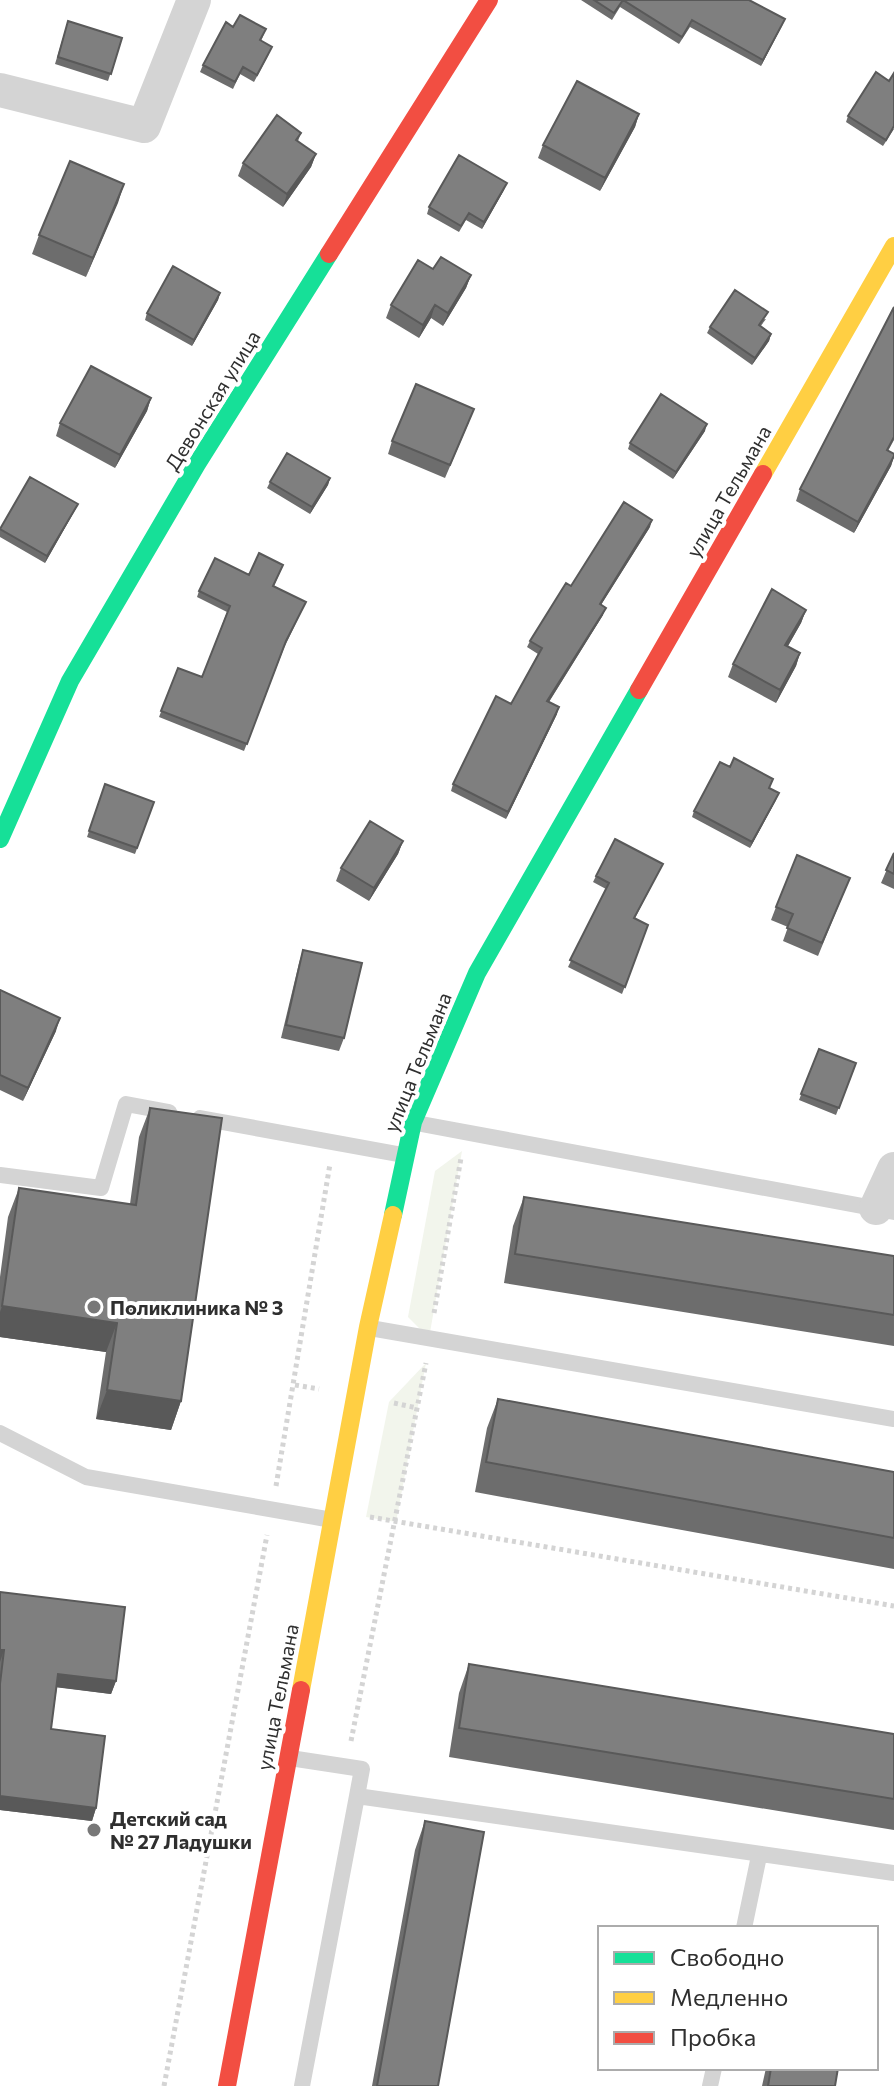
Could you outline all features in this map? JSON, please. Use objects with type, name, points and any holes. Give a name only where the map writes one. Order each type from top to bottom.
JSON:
[{"type":"street","points":[[0,90],[144,126],[194,0]]},
{"type":"street","name":"Девонская улица","points":[[0,839],[70,681],[197,464],[489,0]]},
{"type":"street","name":"улица Тельмана","points":[[227,2086],[368,1327],[403,1155],[413,1122],[477,973],[894,246]]},
{"type":"street","points":[[885,1210],[894,1169]]},
{"type":"lane","points":[[0,1175],[101,1188],[126,1104],[403,1155]]},
{"type":"lane","points":[[413,1122],[885,1210]]},
{"type":"lane","points":[[368,1327],[894,1419]]},
{"type":"lane","points":[[0,1433],[86,1477],[272,1510],[335,1516]]},
{"type":"lane","points":[[288,1757],[362,1769],[302,2086]]},
{"type":"lane","points":[[357,1796],[894,1873]]},
{"type":"lane","points":[[744,1926],[759,1856]]},
{"type":"path","points":[[389,1402],[417,1408],[465,1133]]},
{"type":"path","points":[[164,2086],[295,1385],[331,1160],[337,1145]]},
{"type":"path","points":[[295,1385],[328,1391]]},
{"type":"path","points":[[335,1516],[894,1606]]},
{"type":"shaded area","points":[[462,1151],[429,1338],[408,1317],[435,1171]]},
{"type":"shaded area","points":[[426,1363],[396,1522],[366,1517],[389,1402]]},
{"type":"building","points":[[594,0],[623,0],[614,13]]},
{"type":"building","points":[[623,0],[749,0],[785,19],[763,60],[692,20],[682,37]]},
{"type":"building","points":[[240,15],[266,29],[260,40],[272,47],[257,75],[243,67],[235,82],[203,65],[226,22],[233,27]]},
{"type":"building","points":[[68,21],[122,38],[111,74],[58,57]]},
{"type":"building","points":[[876,72],[889,81],[894,73],[894,126],[886,140],[848,116]]},
{"type":"building","points":[[577,81],[639,114],[605,178],[543,145]]},
{"type":"building","points":[[277,115],[301,133],[296,140],[316,154],[287,194],[243,163]]},
{"type":"building","points":[[459,155],[507,183],[484,222],[469,213],[461,226],[429,207]]},
{"type":"building","points":[[70,161],[124,184],[93,258],[39,235]]},
{"type":"building","points":[[441,257],[471,275],[448,313],[435,305],[423,325],[391,305],[418,260],[433,269]]},
{"type":"building","points":[[173,266],[220,293],[194,340],[147,313]]},
{"type":"building","points":[[735,290],[768,312],[759,325],[771,334],[755,358],[710,327]]},
{"type":"building","points":[[894,307],[894,437],[887,450],[894,456],[858,522],[800,489]]},
{"type":"building","points":[[91,366],[151,398],[120,455],[60,423]]},
{"type":"building","points":[[416,384],[474,409],[450,465],[392,441]]},
{"type":"building","points":[[661,394],[707,424],[676,472],[630,443]]},
{"type":"building","points":[[287,453],[330,478],[312,507],[270,482]]},
{"type":"building","points":[[30,477],[78,504],[47,556],[0,529]]},
{"type":"building","points":[[624,502],[652,520],[600,604],[606,608],[547,701],[559,707],[508,812],[453,784],[496,696],[511,704],[542,648],[530,641],[566,583],[571,586]]},
{"type":"building","points":[[259,553],[283,565],[273,586],[306,602],[286,641],[247,744],[161,711],[178,668],[202,677],[230,606],[199,591],[215,558],[249,575]]},
{"type":"building","points":[[772,589],[806,610],[785,645],[800,653],[780,690],[733,664]]},
{"type":"building","points":[[734,758],[773,779],[769,788],[779,793],[752,842],[694,811],[720,762],[730,767]]},
{"type":"building","points":[[105,784],[154,802],[137,848],[89,831]]},
{"type":"building","points":[[370,821],[403,841],[374,888],[341,868]]},
{"type":"building","points":[[615,839],[663,864],[634,918],[648,925],[625,987],[570,960],[609,883],[596,876]]},
{"type":"building","points":[[894,853],[894,874],[886,870]]},
{"type":"building","points":[[797,855],[850,878],[822,943],[787,928],[793,914],[776,907]]},
{"type":"building","points":[[303,950],[362,963],[344,1038],[286,1025]]},
{"type":"building","points":[[0,990],[60,1018],[28,1088],[0,1075]]},
{"type":"building","points":[[819,1049],[856,1063],[839,1108],[801,1094]]},
{"type":"building","name":"Поликлиника № 3","points":[[150,1108],[222,1118],[181,1401],[107,1390],[117,1323],[2,1306],[19,1188],[136,1205]]},
{"type":"building","points":[[524,1197],[894,1256],[894,1315],[515,1254]]},
{"type":"building","points":[[498,1399],[894,1472],[894,1538],[486,1462]]},
{"type":"building","points":[[0,1592],[125,1607],[116,1681],[58,1674],[51,1729],[105,1736],[96,1808],[0,1796],[0,1684],[4,1650],[0,1650]]},
{"type":"building","points":[[469,1664],[894,1734],[894,1799],[459,1728]]},
{"type":"building","points":[[425,1821],[484,1832],[438,2086],[377,2086]]},
{"type":"building","points":[[771,2070],[838,2070],[835,2086],[768,2086]]},
{"type":"traffic: fast","points":[[0,839],[70,681],[197,464],[329,254]]},
{"type":"traffic: fast","points":[[393,1215],[413,1122],[477,973],[639,690]]},
{"type":"traffic: slow","points":[[763,474],[894,246]]},
{"type":"traffic: slow","points":[[301,1690],[368,1327],[393,1215]]},
{"type":"traffic: jam","points":[[329,254],[489,0]]},
{"type":"traffic: jam","points":[[639,690],[763,474]]},
{"type":"traffic: jam","points":[[227,2086],[301,1690]]},
{"type":"place","name":"Поликлиника № 3","points":[[94,1307]]},
{"type":"place","name":"Детский сад № 27 Ладушки","points":[[94,1830]]}]
